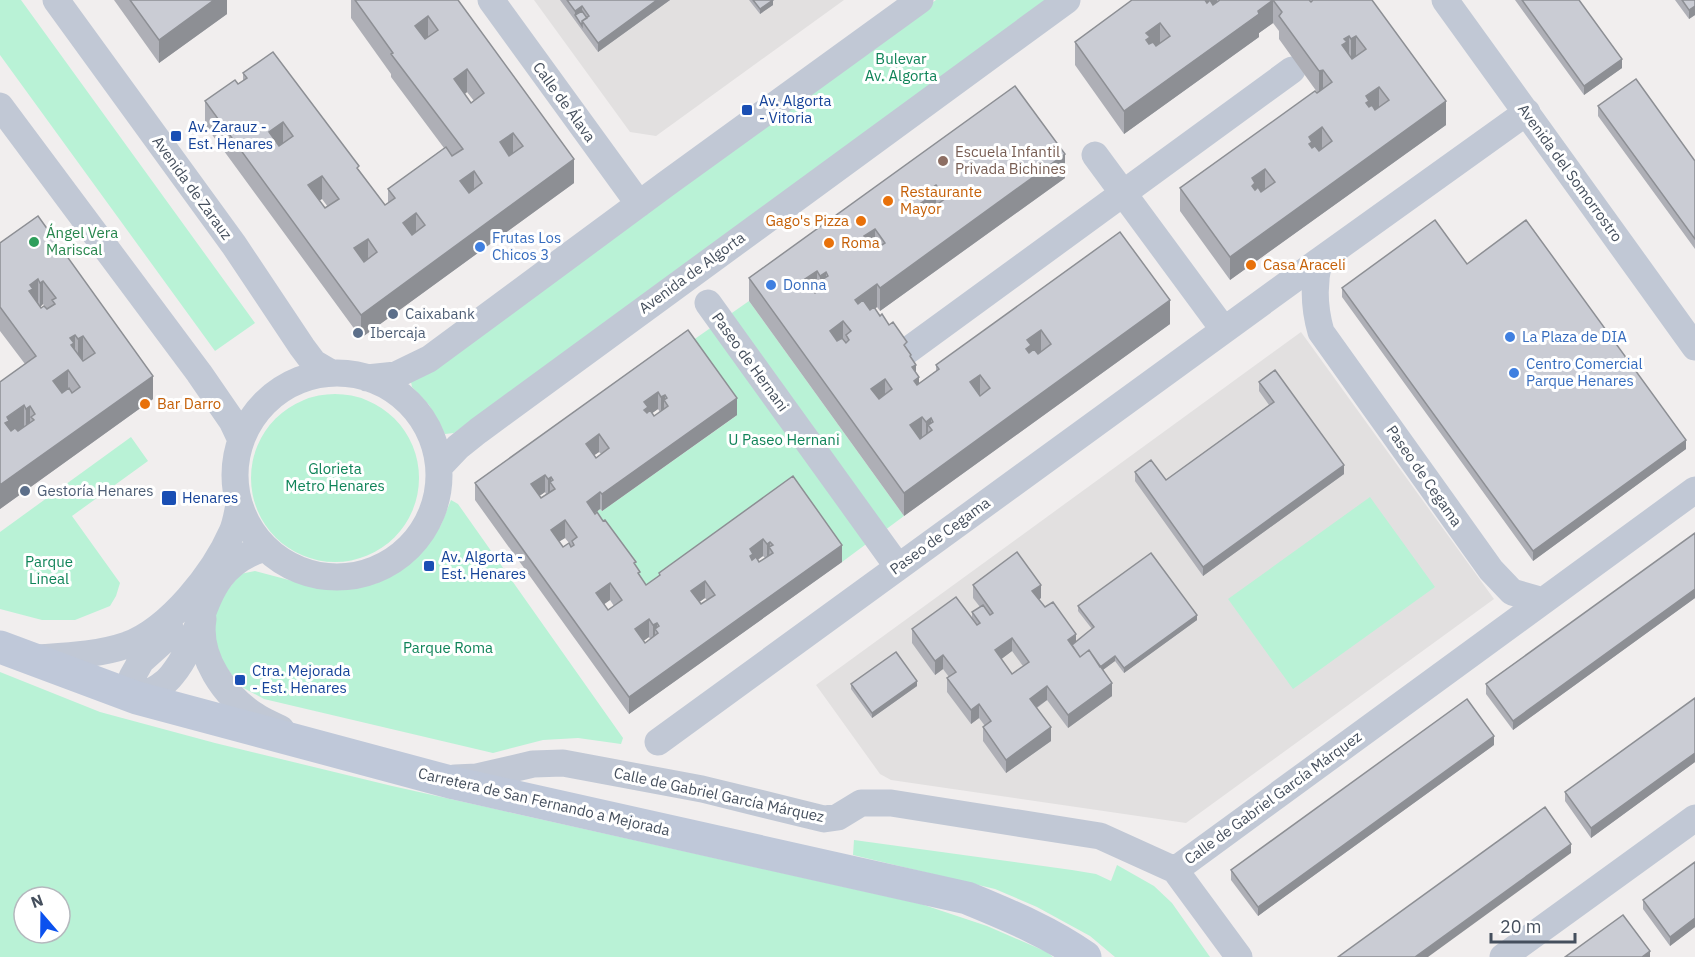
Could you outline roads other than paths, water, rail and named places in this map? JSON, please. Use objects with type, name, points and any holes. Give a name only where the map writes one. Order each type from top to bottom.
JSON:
[{"type":"street","name":"Avenida de Zarauz","points":[[56,0],[234,245],[302,347],[314,363],[331,373]]},
{"type":"street","name":"Calle de Álava","points":[[490,0],[639,204]]},
{"type":"street","points":[[368,378],[396,375],[429,359],[920,0]]},
{"type":"street","name":"Avenida de Algorta","points":[[439,467],[458,447],[478,431],[1067,0]]},
{"type":"street","name":"Avenida del Somorrostro","points":[[1445,0],[1695,347]]},
{"type":"street","points":[[907,351],[1292,70]]},
{"type":"street","points":[[0,106],[232,421],[241,440]]},
{"type":"street","name":"Paseo de Cegama","points":[[658,742],[1527,112]]},
{"type":"street","points":[[1095,155],[1224,330]]},
{"type":"street","name":"Paseo de Cegama","points":[[1319,261],[1315,277],[1315,312],[1321,333],[1491,570],[1512,592],[1543,601]]},
{"type":"street","name":"Paseo de Hernani","points":[[708,303],[898,567]]},
{"type":"street","points":[[331,373],[368,378],[401,395],[422,417],[435,445],[439,467],[437,496],[427,523],[416,541],[382,567],[363,574],[342,577],[321,576],[300,570],[281,561],[265,548],[249,528],[239,505],[236,489],[235,472],[241,440],[255,414],[276,393],[302,379],[331,373]]},
{"type":"street","name":"Calle de Gabriel García Márquez","points":[[436,778],[477,777],[533,764],[564,763],[702,789],[824,819],[838,817],[861,803],[891,803],[1100,836],[1175,870],[1695,490]]},
{"type":"street","points":[[14,653],[75,656],[127,645],[148,634],[197,600],[233,530],[239,505]]},
{"type":"street","points":[[134,697],[132,676],[141,661],[161,643],[197,600],[233,563],[249,553],[265,548]]},
{"type":"street","points":[[197,600],[206,656],[226,689],[254,715],[317,746]]},
{"type":"street","name":"Carretera de San Fernando a Mejorada","points":[[14,653],[134,697],[436,778],[967,898],[1017,918],[1061,940],[1085,957]]},
{"type":"street","points":[[1503,957],[1695,818]]},
{"type":"street","points":[[1175,870],[1239,957]]},
{"type":"place","name":"Av. Algorta - Vitoria","points":[[747,110]]},
{"type":"place","name":"Av. Zarauz - Est. Henares","points":[[176,136]]},
{"type":"place","name":"Escuela Infantil Privada Bichines","points":[[943,161]]},
{"type":"place","name":"Restaurante Mayor","points":[[888,201]]},
{"type":"place","name":"Gago's Pizza","points":[[861,221]]},
{"type":"place","name":"Ángel Vera Mariscal","points":[[34,242]]},
{"type":"place","name":"Roma","points":[[829,243]]},
{"type":"place","name":"Frutas Los Chicos 3","points":[[480,247]]},
{"type":"place","name":"Casa Araceli","points":[[1251,265]]},
{"type":"place","name":"Donna","points":[[771,285]]},
{"type":"place","name":"Caixabank","points":[[393,314]]},
{"type":"place","name":"Ibercaja","points":[[358,333]]},
{"type":"place","name":"La Plaza de DIA","points":[[1510,337]]},
{"type":"place","name":"Centro Comercial Parque Henares","points":[[1514,373]]},
{"type":"place","name":"Bar Darro","points":[[145,404]]},
{"type":"place","name":"Gestoría Henares","points":[[25,491]]},
{"type":"place","name":"Henares","points":[[169,498]]},
{"type":"place","name":"Av. Algorta - Est. Henares","points":[[429,566]]},
{"type":"place","name":"Ctra. Mejorada - Est. Henares","points":[[240,680]]},
{"type":"park label","name":"Bulevar Av. Algorta","points":[[901,68]]},
{"type":"park label","name":"U Paseo Hernani","points":[[784,440]]},
{"type":"park label","name":"Glorieta Metro Henares","points":[[335,478]]},
{"type":"park label","name":"Parque Lineal","points":[[49,570]]},
{"type":"park label","name":"Parque Roma","points":[[448,648]]}]
